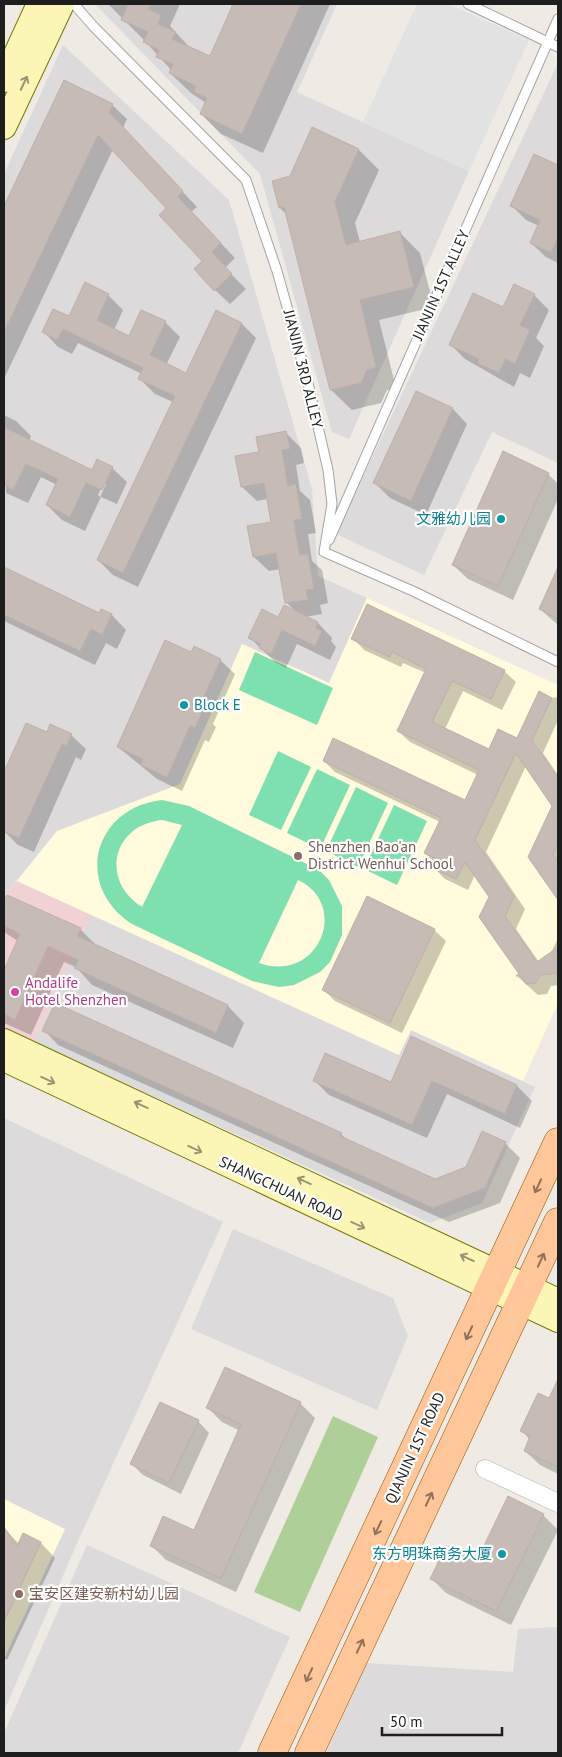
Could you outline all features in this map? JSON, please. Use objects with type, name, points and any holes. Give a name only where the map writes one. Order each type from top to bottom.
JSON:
[{"type":"main road","points":[[4,80],[39,4]]},
{"type":"main road","points":[[4,127],[62,4]]},
{"type":"main road","name":"SHANGCHUAN ROAD","points":[[4,1041],[494,1280]]},
{"type":"main road","name":"SHANGCHUAN ROAD","points":[[4,1059],[524,1294],[558,1320]]},
{"type":"main road","name":"QIANJIN 1ST ROAD","points":[[272,1753],[558,1142]]},
{"type":"main road","points":[[309,1753],[558,1222]]},
{"type":"main road","name":"SHANGCHUAN ROAD","points":[[524,1294],[558,1301]]},
{"type":"street","points":[[485,1469],[558,1503]]},
{"type":"lane","name":"JIANJIN 3RD ALLEY","points":[[74,4],[94,27],[246,180],[277,271],[307,379],[328,470],[332,504],[324,552]]},
{"type":"lane","points":[[468,4],[558,47]]},
{"type":"lane","name":"JIANJIN 1ST ALLEY","points":[[324,552],[558,18]]},
{"type":"lane","points":[[324,552],[415,592],[558,662]]},
{"type":"shaded area","points":[[95,4],[337,4],[297,92],[469,171],[349,439],[332,432],[260,174]]},
{"type":"shaded area","points":[[417,4],[448,4],[529,40],[469,171],[363,122]]},
{"type":"shaded area","points":[[63,45],[229,200],[312,489],[318,576],[367,598],[329,683],[242,644],[180,785],[57,831],[4,896],[4,174]]},
{"type":"shaded area","points":[[558,63],[558,463],[492,432],[424,575],[336,534]]},
{"type":"shaded area","name":"Shenzhen Bao'an District Wenhui School","points":[[367,598],[558,685],[558,1003],[523,1081],[411,1030],[399,1055],[17,881],[57,831],[180,784],[242,644],[329,683]]},
{"type":"shaded area","points":[[17,881],[91,915],[34,1042],[4,1028],[4,896]]},
{"type":"shaded area","points":[[91,915],[399,1055],[411,1030],[535,1087],[482,1203],[430,1223],[34,1042]]},
{"type":"shaded area","points":[[4,1118],[223,1222],[79,1539],[4,1711]]},
{"type":"shaded area","points":[[233,1229],[393,1298],[408,1336],[377,1410],[191,1329]]},
{"type":"shaded area","name":"宝安区建安新村幼儿园","points":[[4,1499],[65,1529],[4,1659]]},
{"type":"shaded area","points":[[87,1545],[290,1637],[238,1753],[4,1753],[4,1733]]},
{"type":"shaded area","points":[[558,1627],[558,1753],[326,1753],[367,1663],[513,1672],[518,1629]]},
{"type":"green space","points":[[255,652],[333,688],[317,725],[239,690]]},
{"type":"green space","points":[[278,751],[311,767],[281,830],[249,815]]},
{"type":"green space","points":[[317,769],[350,785],[320,849],[287,833]]},
{"type":"green space","points":[[356,787],[388,803],[358,867],[326,851]]},
{"type":"green space","points":[[162,800],[189,806],[319,870],[329,880],[342,906],[342,935],[330,962],[320,972],[294,985],[279,987],[252,981],[134,925],[115,909],[103,891],[98,871],[99,852],[106,833],[120,818],[138,806]],"holes":[[[162,820],[182,825],[142,907],[129,896],[120,883],[117,869],[118,856],[123,843],[132,832],[145,824]],[[298,880],[314,892],[323,906],[325,923],[321,939],[311,953],[297,962],[280,966],[259,963]]]},
{"type":"green space","points":[[394,805],[427,821],[397,885],[364,869]]},
{"type":"green space","points":[[333,1416],[378,1437],[300,1612],[254,1592]]},
{"type":"building","points":[[128,4],[151,4],[148,9],[161,15],[158,24],[176,32],[172,39],[210,56],[233,4],[301,4],[242,134],[200,114],[207,98],[194,92],[196,86],[169,73],[173,64],[156,57],[159,50],[143,42],[148,32],[121,20]]},
{"type":"building","points":[[64,80],[113,104],[109,112],[183,191],[178,197],[221,243],[212,252],[232,274],[214,291],[194,269],[202,261],[159,215],[166,208],[98,135],[4,332],[4,206]]},
{"type":"building","points":[[312,127],[359,149],[335,202],[346,245],[400,231],[414,287],[360,300],[376,367],[367,370],[361,383],[330,390],[284,207],[279,208],[272,181],[290,176]]},
{"type":"building","points":[[534,154],[558,165],[558,237],[551,253],[530,243],[540,220],[510,206]]},
{"type":"building","points":[[85,282],[109,294],[97,320],[129,336],[141,310],[166,321],[150,355],[186,373],[216,310],[242,323],[123,573],[97,560],[175,396],[138,379],[143,368],[63,329],[57,340],[42,332],[53,309],[69,316]]},
{"type":"building","points":[[514,284],[535,294],[520,325],[530,330],[515,364],[505,359],[499,373],[477,363],[479,359],[449,345],[473,293],[503,307]]},
{"type":"building","points":[[416,391],[453,408],[411,501],[373,483]]},
{"type":"building","points":[[4,427],[92,470],[97,459],[113,467],[102,490],[86,483],[70,517],[46,505],[58,479],[26,464],[13,490],[4,485]]},
{"type":"building","points":[[286,431],[290,449],[282,450],[288,486],[296,484],[302,519],[294,520],[297,540],[300,555],[308,554],[314,589],[306,590],[308,600],[285,603],[276,553],[253,557],[247,526],[271,522],[264,483],[241,487],[235,456],[259,452],[256,437]]},
{"type":"building","name":"文雅幼儿园","points":[[503,451],[549,473],[498,586],[452,565]]},
{"type":"building","points":[[4,567],[99,613],[101,609],[112,614],[102,635],[91,629],[80,651],[4,615]]},
{"type":"building","points":[[558,567],[558,619],[539,609]]},
{"type":"building","points":[[367,604],[505,670],[491,699],[452,681],[432,722],[489,749],[498,729],[517,738],[539,691],[552,698],[532,740],[558,778],[558,844],[553,855],[558,862],[558,900],[528,857],[552,806],[516,753],[475,840],[514,897],[505,916],[537,962],[558,947],[558,973],[540,975],[536,983],[526,984],[521,976],[516,976],[519,974],[479,917],[489,897],[465,862],[456,879],[432,868],[436,859],[424,853],[441,818],[323,761],[333,738],[465,800],[479,770],[397,731],[426,669],[392,652],[390,657],[351,639]]},
{"type":"building","points":[[284,605],[318,622],[316,628],[322,631],[315,646],[282,630],[271,654],[259,648],[261,644],[248,638],[262,609],[278,617]]},
{"type":"building","name":"Block E","points":[[165,640],[191,652],[194,646],[221,659],[198,710],[202,712],[195,728],[190,726],[167,777],[141,765],[143,759],[117,747]]},
{"type":"building","points":[[26,723],[47,732],[50,724],[72,734],[66,746],[62,744],[19,838],[4,832],[4,772]]},
{"type":"building","points":[[7,895],[81,928],[77,936],[228,1005],[216,1033],[74,968],[78,960],[48,946],[15,1020],[4,1014],[4,970],[20,934],[4,926],[4,902]]},
{"type":"building","points":[[367,896],[435,929],[390,1023],[322,990]]},
{"type":"building","points":[[55,1003],[342,1133],[340,1136],[435,1179],[466,1167],[482,1131],[506,1142],[485,1188],[433,1208],[42,1031]]},
{"type":"building","points":[[411,1036],[517,1085],[505,1114],[432,1081],[412,1125],[313,1081],[325,1053],[391,1082]]},
{"type":"building","points":[[225,1367],[301,1402],[221,1578],[150,1546],[163,1516],[194,1530],[241,1424],[206,1408]]},
{"type":"building","points":[[558,1379],[558,1467],[524,1451],[530,1436],[520,1431],[538,1393],[549,1398]]},
{"type":"building","points":[[160,1402],[199,1420],[169,1483],[130,1464]]},
{"type":"building","name":"东方明珠商务大厦","points":[[508,1496],[544,1514],[496,1611],[430,1579],[446,1546],[476,1562]]},
{"type":"building","points":[[4,1527],[17,1546],[23,1533],[41,1542],[4,1622]]},
{"type":"place","name":"文雅幼儿园","points":[[501,519]]},
{"type":"place","name":"Block E","points":[[184,705]]},
{"type":"place","name":"Shenzhen Bao'an District Wenhui School","points":[[298,856]]},
{"type":"place","name":"Andalife Hotel Shenzhen","points":[[15,992]]},
{"type":"place","name":"东方明珠商务大厦","points":[[502,1554]]},
{"type":"place","name":"宝安区建安新村幼儿园","points":[[19,1594]]}]
